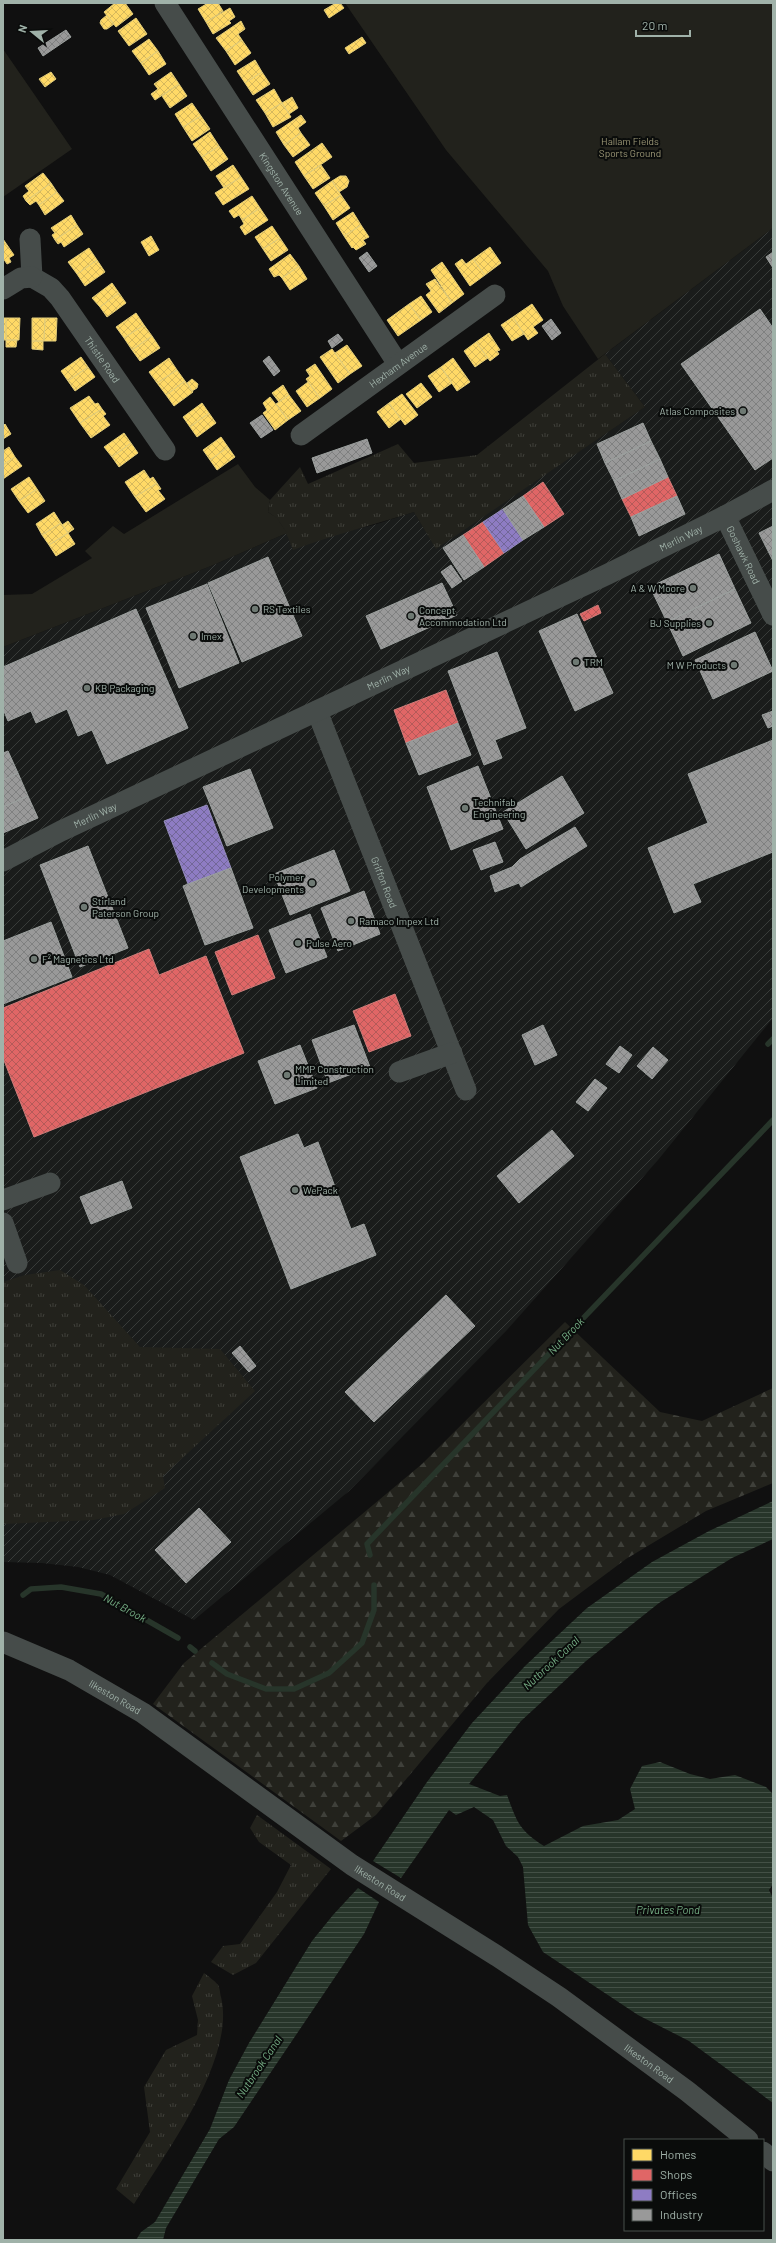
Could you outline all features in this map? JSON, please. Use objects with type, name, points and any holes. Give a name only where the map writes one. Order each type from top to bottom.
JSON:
[{"type":"street","name":"Kingston Avenue","points":[[165,3],[398,364]]},
{"type":"street","points":[[3,289],[21,278],[32,277],[30,239]]},
{"type":"street","name":"Thistle Road","points":[[32,277],[52,288],[60,298],[165,450]]},
{"type":"street","name":"Hexham Avenue","points":[[301,435],[496,295]]},
{"type":"street","name":"Merlin Way","points":[[3,861],[60,831],[317,711],[725,516],[773,490]]},
{"type":"street","name":"Goshawk Road","points":[[725,516],[773,615]]},
{"type":"street","name":"Griffon Road","points":[[317,711],[466,1090]]},
{"type":"street","points":[[399,1072],[452,1053]]},
{"type":"street","points":[[3,1200],[50,1183]]},
{"type":"street","points":[[3,1223],[17,1263]]},
{"type":"street","name":"Ilkeston Road","points":[[3,1642],[69,1670],[143,1714],[352,1865],[497,1956],[565,2001],[681,2086],[747,2139]]},
{"type":"street","points":[[764,2153],[773,2161]]},
{"type":"shaded area","points":[[773,228],[773,1018],[658,1160],[507,1330],[349,1491],[194,1620],[110,1575],[78,1567],[42,1563],[3,1562],[3,647],[211,566],[287,533],[293,549],[338,533],[374,525],[414,512],[436,548],[645,407],[605,354]]},
{"type":"green space","name":"Hallam Fields Sports Ground","points":[[345,3],[773,3],[773,228],[598,359],[563,306],[548,271],[446,150]]},
{"type":"green space","points":[[3,49],[72,149],[3,197]]},
{"type":"green space","points":[[605,354],[645,407],[436,549],[414,512],[293,550],[286,533],[277,519],[268,512],[270,500],[300,467],[308,484],[398,444],[414,463],[477,455]]},
{"type":"green space","points":[[238,464],[255,487],[270,500],[268,512],[277,518],[287,533],[211,566],[3,647],[3,595],[32,594],[92,558],[85,551],[113,526],[124,534]]},
{"type":"green space","points":[[60,1270],[84,1285],[140,1347],[220,1349],[255,1391],[163,1476],[165,1488],[124,1514],[94,1520],[3,1524],[3,1282],[25,1275]]},
{"type":"green space","points":[[565,1322],[660,1412],[702,1421],[773,1388],[773,1483],[706,1511],[626,1559],[559,1609],[487,1683],[376,1815],[341,1841],[153,1704],[184,1663],[422,1464]]},
{"type":"green space","points":[[257,1815],[331,1869],[256,1963],[233,1975],[211,1962],[223,1946],[240,1944],[277,1892],[291,1865],[259,1842],[250,1828]]},
{"type":"green space","points":[[204,1973],[217,1983],[220,1989],[223,2022],[218,2048],[209,2076],[180,2132],[134,2204],[116,2189],[150,2132],[144,2087],[166,2050],[197,2035],[198,2020],[192,1996]]},
{"type":"water","name":"Privates Pond","points":[[773,1501],[773,1539],[732,1558],[659,1603],[586,1661],[521,1721],[469,1784],[500,1796],[507,1795],[513,1812],[520,1825],[529,1835],[544,1846],[583,1826],[618,1820],[635,1809],[630,1789],[642,1766],[660,1762],[690,1774],[710,1779],[735,1775],[766,1787],[773,1794],[773,1884],[769,1890],[773,1898],[773,2103],[689,2041],[638,2015],[543,1952],[528,1925],[523,1867],[518,1857],[506,1846],[493,1820],[474,1807],[456,1815],[449,1810],[401,1878],[373,1861],[427,1782],[472,1723],[525,1666],[587,1608],[652,1562],[709,1531]]},
{"type":"water","name":"Nutbrook Canal","points":[[358,1888],[379,1902],[364,1934],[234,2127],[219,2139],[166,2228],[163,2240],[136,2240],[141,2232],[155,2222],[210,2129],[229,2080],[249,2043],[312,1941]]},
{"type":"building: Homes","points":[[115,3],[125,3],[133,14],[116,27],[104,12]]},
{"type":"building: Homes","points":[[208,3],[218,3],[223,11],[206,22],[198,9]]},
{"type":"building: Homes","points":[[336,3],[340,3],[344,8],[329,18],[324,10]]},
{"type":"building: Homes","points":[[230,8],[235,17],[229,21],[231,23],[213,34],[206,22]]},
{"type":"building: Homes","points":[[107,15],[114,24],[107,29],[104,29],[100,23],[101,20]]},
{"type":"building: Homes","points":[[136,18],[147,34],[129,46],[118,31]]},
{"type":"building: Homes","points":[[241,21],[245,29],[238,34],[242,40],[226,51],[216,38]]},
{"type":"building: Homes","points":[[362,37],[366,43],[349,54],[345,48]]},
{"type":"building: Homes","points":[[149,39],[158,51],[141,63],[132,51]]},
{"type":"building: Homes","points":[[242,40],[251,53],[235,65],[226,51]]},
{"type":"building: Homes","points":[[158,51],[166,64],[149,75],[141,63]]},
{"type":"building: Homes","points":[[255,60],[262,72],[245,83],[237,71]]},
{"type":"building: Homes","points":[[51,72],[56,79],[45,87],[39,79]]},
{"type":"building: Homes","points":[[171,72],[179,84],[155,100],[151,94],[158,89],[154,84]]},
{"type":"building: Homes","points":[[262,72],[270,84],[253,95],[245,83]]},
{"type":"building: Homes","points":[[179,84],[187,96],[170,108],[162,96]]},
{"type":"building: Homes","points":[[274,89],[282,103],[265,113],[256,100]]},
{"type":"building: Homes","points":[[292,97],[298,108],[289,114],[282,103]]},
{"type":"building: Homes","points":[[192,103],[201,116],[183,127],[175,114]]},
{"type":"building: Homes","points":[[282,103],[291,117],[273,127],[265,113]]},
{"type":"building: Homes","points":[[301,115],[306,122],[298,128],[301,133],[284,145],[276,132]]},
{"type":"building: Homes","points":[[201,116],[210,129],[192,141],[183,127]]},
{"type":"building: Homes","points":[[210,132],[219,146],[202,157],[193,144]]},
{"type":"building: Homes","points":[[301,133],[310,145],[293,157],[284,145]]},
{"type":"building: Homes","points":[[322,143],[332,157],[304,176],[295,162]]},
{"type":"building: Homes","points":[[219,146],[228,159],[211,171],[202,157]]},
{"type":"building: Homes","points":[[233,165],[241,177],[224,188],[216,176]]},
{"type":"building: Homes","points":[[321,165],[330,178],[313,189],[304,176]]},
{"type":"building: Homes","points":[[43,173],[51,183],[26,201],[23,196],[29,191],[25,186]]},
{"type":"building: Homes","points":[[340,176],[346,176],[349,181],[347,187],[339,192],[332,181]]},
{"type":"building: Homes","points":[[241,177],[249,189],[223,205],[215,193]]},
{"type":"building: Homes","points":[[332,181],[341,195],[324,206],[315,193]]},
{"type":"building: Homes","points":[[51,183],[57,192],[39,205],[36,201],[30,205],[26,201]]},
{"type":"building: Homes","points":[[57,192],[64,201],[45,215],[39,205]]},
{"type":"building: Homes","points":[[341,195],[350,208],[333,220],[324,206]]},
{"type":"building: Homes","points":[[252,196],[260,208],[242,220],[239,215],[234,218],[229,211]]},
{"type":"building: Homes","points":[[260,208],[268,220],[245,235],[240,227],[244,224],[242,220]]},
{"type":"building: Homes","points":[[353,212],[361,225],[344,236],[336,223]]},
{"type":"building: Homes","points":[[71,215],[77,225],[55,240],[52,235],[55,233],[51,228]]},
{"type":"building: Homes","points":[[77,225],[83,234],[64,247],[61,242],[58,244],[55,240]]},
{"type":"building: Homes","points":[[361,225],[369,237],[363,240],[366,244],[356,250],[353,247],[352,248],[344,236]]},
{"type":"building: Homes","points":[[272,226],[280,238],[263,249],[255,237]]},
{"type":"building: Homes","points":[[151,236],[159,250],[149,256],[141,242]]},
{"type":"building: Homes","points":[[280,238],[288,250],[271,261],[263,249]]},
{"type":"building: Homes","points":[[3,239],[14,255],[9,258],[11,262],[7,264],[3,258]]},
{"type":"building: Homes","points":[[490,247],[501,263],[485,275],[473,259]]},
{"type":"building: Homes","points":[[89,248],[97,260],[77,274],[68,262]]},
{"type":"building: Homes","points":[[290,254],[299,266],[282,278],[279,275],[274,277],[269,269]]},
{"type":"building: Homes","points":[[462,259],[466,264],[473,259],[485,275],[470,286],[455,264]]},
{"type":"building: Homes","points":[[97,260],[105,272],[85,286],[77,274]]},
{"type":"building: Homes","points":[[442,262],[464,294],[452,303],[431,270]]},
{"type":"building: Homes","points":[[299,266],[307,279],[290,290],[282,278]]},
{"type":"building: Homes","points":[[435,279],[452,303],[439,313],[426,295],[431,291],[426,284]]},
{"type":"building: Homes","points":[[112,283],[119,293],[100,307],[92,298]]},
{"type":"building: Homes","points":[[119,293],[126,303],[107,317],[100,307]]},
{"type":"building: Homes","points":[[421,296],[432,312],[421,320],[409,304]]},
{"type":"building: Homes","points":[[409,304],[421,320],[398,336],[387,320]]},
{"type":"building: Homes","points":[[532,304],[543,320],[533,327],[538,333],[528,340],[513,317]]},
{"type":"building: Homes","points":[[136,313],[144,325],[124,338],[116,327]]},
{"type":"building: Homes","points":[[513,317],[524,334],[512,341],[501,325]]},
{"type":"building: Homes","points":[[3,318],[6,318],[6,340],[3,340]]},
{"type":"building: Homes","points":[[6,318],[20,318],[19,340],[6,340]]},
{"type":"building: Homes","points":[[32,318],[45,318],[44,341],[32,341]]},
{"type":"building: Homes","points":[[45,318],[57,318],[56,341],[44,341]]},
{"type":"building: Homes","points":[[144,325],[152,336],[132,350],[124,338]]},
{"type":"building: Homes","points":[[489,333],[500,350],[497,351],[499,354],[490,361],[476,342]]},
{"type":"building: Homes","points":[[152,336],[160,348],[140,361],[132,350]]},
{"type":"building: Homes","points":[[6,340],[17,340],[16,347],[6,347]]},
{"type":"building: Homes","points":[[32,341],[43,341],[43,350],[32,349]]},
{"type":"building: Homes","points":[[476,342],[488,358],[475,367],[464,351]]},
{"type":"building: Homes","points":[[347,345],[362,366],[350,374],[335,353]]},
{"type":"building: Homes","points":[[332,349],[350,374],[338,383],[320,357]]},
{"type":"building: Homes","points":[[81,357],[88,367],[68,381],[61,371]]},
{"type":"building: Homes","points":[[169,358],[177,370],[157,383],[149,372]]},
{"type":"building: Homes","points":[[453,358],[470,382],[457,391],[441,367]]},
{"type":"building: Homes","points":[[315,364],[332,389],[320,398],[306,379],[310,376],[306,370]]},
{"type":"building: Homes","points":[[88,367],[95,377],[75,391],[68,381]]},
{"type":"building: Homes","points":[[441,367],[452,383],[439,392],[428,376]]},
{"type":"building: Homes","points":[[177,370],[185,381],[166,395],[157,383]]},
{"type":"building: Homes","points":[[192,379],[198,384],[197,388],[192,391],[187,383]]},
{"type":"building: Homes","points":[[185,381],[193,392],[174,406],[166,395]]},
{"type":"building: Homes","points":[[308,382],[320,398],[307,407],[296,391]]},
{"type":"building: Homes","points":[[421,383],[432,397],[417,408],[406,394]]},
{"type":"building: Homes","points":[[283,385],[289,395],[279,402],[272,393]]},
{"type":"building: Homes","points":[[402,394],[418,415],[405,425],[389,403]]},
{"type":"building: Homes","points":[[289,395],[301,411],[288,420],[276,404]]},
{"type":"building: Homes","points":[[89,396],[95,404],[98,403],[102,409],[80,423],[70,408]]},
{"type":"building: Homes","points":[[270,397],[288,420],[275,430],[263,413],[267,410],[263,403]]},
{"type":"building: Homes","points":[[202,403],[209,413],[190,427],[183,417]]},
{"type":"building: Homes","points":[[389,403],[401,419],[389,428],[377,412]]},
{"type":"building: Homes","points":[[102,409],[106,414],[103,416],[110,425],[91,438],[80,423]]},
{"type":"building: Homes","points":[[209,413],[216,423],[197,437],[190,427]]},
{"type":"building: Homes","points":[[5,424],[11,434],[3,439],[3,426]]},
{"type":"building: Homes","points":[[124,433],[131,443],[112,457],[104,447]]},
{"type":"building: Homes","points":[[221,437],[228,447],[210,460],[203,450]]},
{"type":"building: Homes","points":[[131,443],[138,453],[119,467],[112,457]]},
{"type":"building: Homes","points":[[9,447],[15,457],[3,465],[3,451]]},
{"type":"building: Homes","points":[[228,447],[235,457],[217,470],[210,460]]},
{"type":"building: Homes","points":[[15,457],[22,466],[3,479],[3,465]]},
{"type":"building: Homes","points":[[144,470],[150,479],[153,477],[157,483],[135,497],[125,482]]},
{"type":"building: Homes","points":[[29,477],[37,489],[19,501],[11,489]]},
{"type":"building: Homes","points":[[157,483],[161,489],[158,490],[165,499],[146,512],[135,497]]},
{"type":"building: Homes","points":[[37,489],[45,501],[28,513],[19,501]]},
{"type":"building: Homes","points":[[54,512],[61,523],[42,535],[36,524]]},
{"type":"building: Homes","points":[[68,521],[74,529],[68,533],[62,525]]},
{"type":"building: Homes","points":[[61,523],[68,533],[49,545],[42,535]]},
{"type":"building: Homes","points":[[68,533],[75,544],[56,556],[49,545]]},
{"type":"building: Shops","points":[[668,477],[677,496],[631,517],[622,499]]},
{"type":"building: Shops","points":[[543,482],[564,514],[544,527],[523,496]]},
{"type":"building: Shops","points":[[483,522],[504,553],[484,567],[463,535]]},
{"type":"building: Shops","points":[[598,605],[601,613],[584,621],[580,614]]},
{"type":"building: Shops","points":[[446,690],[458,723],[406,743],[394,710]]},
{"type":"building: Shops","points":[[258,935],[275,978],[232,995],[215,952]]},
{"type":"building: Shops","points":[[149,949],[159,975],[206,956],[244,1053],[34,1137],[3,1058],[3,1008]]},
{"type":"building: Shops","points":[[395,994],[411,1036],[369,1052],[353,1011]]},
{"type":"building: Offices","points":[[503,509],[523,540],[504,553],[483,522]]},
{"type":"building: Offices","points":[[207,805],[231,868],[188,884],[164,821]]},
{"type":"building: Industry","points":[[66,30],[71,37],[43,56],[38,48]]},
{"type":"building: Industry","points":[[367,252],[377,266],[369,272],[359,258]]},
{"type":"building: Industry","points":[[773,252],[773,268],[766,257]]},
{"type":"building: Industry","name":"Atlas Composites","points":[[760,309],[773,328],[773,458],[755,470],[681,364]]},
{"type":"building: Industry","points":[[551,319],[561,333],[552,340],[542,326]]},
{"type":"building: Industry","points":[[338,334],[343,340],[332,348],[328,341]]},
{"type":"building: Industry","points":[[269,356],[280,371],[274,376],[263,361]]},
{"type":"building: Industry","points":[[262,415],[273,430],[261,438],[250,423]]},
{"type":"building: Industry","points":[[643,423],[651,441],[605,463],[597,444]]},
{"type":"building: Industry","points":[[367,439],[372,453],[317,473],[312,458]]},
{"type":"building: Industry","points":[[651,441],[660,459],[614,481],[605,463]]},
{"type":"building: Industry","points":[[660,459],[668,477],[622,499],[614,481]]},
{"type":"building: Industry","points":[[523,496],[544,527],[523,540],[503,509]]},
{"type":"building: Industry","points":[[677,496],[685,514],[639,536],[631,517]]},
{"type":"building: Industry","points":[[773,526],[773,561],[759,533]]},
{"type":"building: Industry","points":[[463,535],[484,567],[464,580],[443,548]]},
{"type":"building: Industry","name":"A & W Moore","points":[[719,554],[735,589],[667,622],[650,587]]},
{"type":"building: Industry","name":"RS Textiles","points":[[268,557],[302,636],[242,662],[208,583]]},
{"type":"building: Industry","points":[[451,565],[462,581],[452,588],[441,572]]},
{"type":"building: Industry","name":"Concept Accommodation Ltd","points":[[442,583],[457,615],[381,649],[366,616]]},
{"type":"building: Industry","name":"Imex","points":[[207,584],[239,663],[179,688],[146,608]]},
{"type":"building: Industry","name":"BJ Supplies","points":[[735,589],[751,623],[683,656],[667,622]]},
{"type":"building: Industry","name":"KB Packaging","points":[[136,609],[188,728],[107,764],[92,730],[78,736],[67,709],[36,723],[31,711],[8,721],[3,709],[3,667]]},
{"type":"building: Industry","name":"TRM","points":[[577,614],[613,693],[575,711],[539,631]]},
{"type":"building: Industry","name":"M W Products","points":[[755,632],[773,671],[713,699],[695,660]]},
{"type":"building: Industry","points":[[497,652],[526,728],[495,740],[502,758],[484,765],[448,671]]},
{"type":"building: Industry","points":[[773,711],[773,726],[768,728],[762,715]]},
{"type":"building: Industry","points":[[458,723],[471,755],[419,775],[406,743]]},
{"type":"building: Industry","points":[[773,740],[773,852],[693,884],[701,902],[674,913],[648,848],[708,823],[688,774]]},
{"type":"building: Industry","points":[[8,751],[18,773],[3,780],[3,753]]},
{"type":"building: Industry","name":"Technifab Engineering","points":[[478,766],[503,829],[451,850],[427,787]]},
{"type":"building: Industry","points":[[250,769],[273,828],[227,846],[203,787]]},
{"type":"building: Industry","points":[[18,773],[28,796],[3,807],[3,780]]},
{"type":"building: Industry","points":[[562,776],[584,813],[526,849],[503,812]]},
{"type":"building: Industry","points":[[28,796],[38,818],[3,833],[3,807]]},
{"type":"building: Industry","points":[[575,827],[587,846],[521,887],[519,883],[495,892],[490,876],[512,867],[520,859]]},
{"type":"building: Industry","points":[[495,842],[503,862],[481,870],[473,850]]},
{"type":"building: Industry","name":"Stirland Paterson Group","points":[[88,846],[128,948],[80,967],[40,865]]},
{"type":"building: Industry","name":"Polymer Developments","points":[[334,850],[350,891],[290,915],[274,874]]},
{"type":"building: Industry","points":[[231,868],[253,928],[205,945],[183,886]]},
{"type":"building: Industry","name":"Ramaco Impex Ltd","points":[[364,891],[380,934],[338,951],[321,908]]},
{"type":"building: Industry","name":"Pulse Aero","points":[[310,914],[327,957],[286,973],[269,930]]},
{"type":"building: Industry","name":"F² Magnetics Ltd","points":[[51,922],[72,977],[3,1004],[3,941]]},
{"type":"building: Industry","points":[[354,1025],[370,1067],[328,1083],[312,1040]]},
{"type":"building: Industry","points":[[543,1025],[557,1055],[535,1065],[522,1035]]},
{"type":"building: Industry","name":"MMP Construction Limited","points":[[300,1045],[317,1088],[275,1104],[258,1061]]},
{"type":"building: Industry","points":[[620,1046],[632,1055],[619,1073],[606,1064]]},
{"type":"building: Industry","points":[[653,1047],[668,1060],[652,1079],[637,1066]]},
{"type":"building: Industry","points":[[595,1079],[607,1088],[588,1111],[576,1102]]},
{"type":"building: Industry","points":[[552,1130],[574,1156],[519,1203],[497,1176]]},
{"type":"building: Industry","name":"WePack","points":[[298,1134],[304,1148],[318,1142],[351,1229],[364,1224],[376,1255],[291,1289],[240,1157]]},
{"type":"building: Industry","points":[[122,1181],[132,1208],[91,1224],[80,1197]]},
{"type":"building: Industry","points":[[446,1295],[475,1326],[374,1422],[345,1392]]},
{"type":"building: Industry","points":[[240,1346],[256,1366],[249,1372],[232,1353]]},
{"type":"building: Industry","points":[[199,1508],[231,1542],[186,1583],[155,1550]]},
{"type":"waterway","points":[[768,1044],[773,1039]]},
{"type":"waterway","name":"Nut Brook","points":[[370,1555],[367,1544],[773,1120]]},
{"type":"waterway","name":"Nut Brook","points":[[212,1663],[227,1674],[266,1689],[294,1689],[329,1673],[362,1643],[374,1610],[374,1585]]},
{"type":"waterway","name":"Nut Brook","points":[[23,1595],[31,1589],[61,1587],[101,1594],[178,1638]]},
{"type":"waterway","name":"Nut Brook","points":[[190,1647],[195,1651]]},
{"type":"place","name":"Atlas Composites","points":[[743,411]]},
{"type":"place","name":"A & W Moore","points":[[693,588]]},
{"type":"place","name":"RS Textiles","points":[[255,609]]},
{"type":"place","name":"Concept Accommodation Ltd","points":[[411,616]]},
{"type":"place","name":"BJ Supplies","points":[[709,623]]},
{"type":"place","name":"Imex","points":[[193,636]]},
{"type":"place","name":"TRM","points":[[576,662]]},
{"type":"place","name":"M W Products","points":[[734,665]]},
{"type":"place","name":"KB Packaging","points":[[87,688]]},
{"type":"place","name":"Technifab Engineering","points":[[465,808]]},
{"type":"place","name":"Polymer Developments","points":[[312,883]]},
{"type":"place","name":"Stirland Paterson Group","points":[[84,907]]},
{"type":"place","name":"Ramaco Impex Ltd","points":[[351,921]]},
{"type":"place","name":"Pulse Aero","points":[[298,943]]},
{"type":"place","name":"F² Magnetics Ltd","points":[[34,959]]},
{"type":"place","name":"MMP Construction Limited","points":[[287,1075]]},
{"type":"place","name":"WePack","points":[[295,1190]]}]
